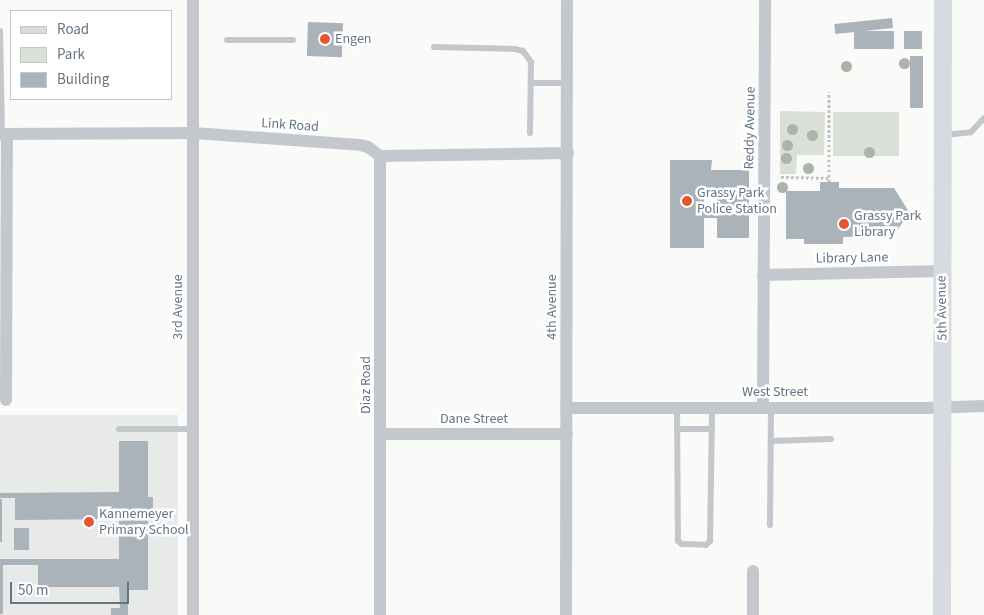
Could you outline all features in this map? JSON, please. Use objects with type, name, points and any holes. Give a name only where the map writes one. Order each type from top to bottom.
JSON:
[{"type":"main road","name":"5th Avenue","points":[[942,615],[944,407],[942,272],[943,0]]},
{"type":"street","name":"3rd Avenue","points":[[193,0],[193,615]]},
{"type":"street","name":"4th Avenue","points":[[566,615],[567,0]]},
{"type":"street","name":"Reddy Avenue","points":[[765,0],[763,275],[767,407]]},
{"type":"street","name":"Link Road","points":[[3,134],[194,133],[360,145],[368,147],[380,156],[568,153]]},
{"type":"street","points":[[3,134],[6,400]]},
{"type":"street","name":"Diaz Road","points":[[380,156],[380,615]]},
{"type":"street","name":"Library Lane","points":[[763,275],[942,272]]},
{"type":"street","name":"West Street","points":[[566,408],[984,406]]},
{"type":"street","name":"Dane Street","points":[[381,434],[567,434]]},
{"type":"street","points":[[753,571],[753,615]]},
{"type":"lane","points":[[0,31],[3,134]]},
{"type":"lane","points":[[227,40],[293,40]]},
{"type":"lane","points":[[434,47],[519,49],[527,56],[531,62],[530,133]]},
{"type":"lane","points":[[530,83],[567,83]]},
{"type":"lane","points":[[943,135],[971,132],[984,118]]},
{"type":"lane","points":[[677,407],[678,541],[682,544],[706,545],[710,541],[712,407]]},
{"type":"lane","points":[[767,407],[771,441],[770,525]]},
{"type":"lane","points":[[119,429],[193,429]]},
{"type":"lane","points":[[677,429],[712,429]]},
{"type":"lane","points":[[771,441],[831,439]]},
{"type":"path","points":[[781,177],[829,180],[829,92]]},
{"type":"shaded area","name":"Kannemeyer Primary School","points":[[0,415],[178,415],[178,615],[0,615]]},
{"type":"green space","points":[[780,111],[825,112],[824,155],[797,155],[796,174],[780,174]]},
{"type":"green space","points":[[833,112],[899,112],[899,156],[833,156]]},
{"type":"building","points":[[892,18],[893,28],[835,34],[834,24]]},
{"type":"building","points":[[308,22],[343,23],[342,57],[307,56]]},
{"type":"building","points":[[854,31],[894,31],[894,49],[854,49]]},
{"type":"building","points":[[904,31],[922,31],[922,49],[904,49]]},
{"type":"building","points":[[910,56],[923,56],[923,108],[910,108]]},
{"type":"building","name":"Grassy Park Police Station","points":[[670,160],[712,160],[711,170],[749,170],[749,238],[717,238],[717,218],[704,218],[704,248],[670,248]],"holes":[[[704,191],[717,191],[717,212],[704,212]]]},
{"type":"building","name":"Grassy Park Library","points":[[820,182],[839,182],[839,188],[894,188],[909,212],[894,236],[843,237],[843,244],[804,244],[804,239],[786,239],[786,191],[820,191]]},
{"type":"building","points":[[119,441],[148,441],[148,497],[153,497],[153,518],[148,518],[148,590],[128,590],[128,615],[111,615],[111,608],[120,608],[119,587],[38,587],[38,565],[3,565],[3,614],[0,614],[0,559],[119,559],[119,519],[15,520],[15,498],[0,498],[0,493],[119,492]]},
{"type":"building","points":[[0,499],[2,499],[2,542],[0,542]]},
{"type":"building","points":[[14,528],[29,528],[29,550],[14,550]]},
{"type":"place","name":"Engen","points":[[325,39]]},
{"type":"place","name":"Grassy Park Police Station","points":[[687,201]]},
{"type":"place","name":"Grassy Park Library","points":[[844,224]]},
{"type":"place","name":"Kannemeyer Primary School","points":[[89,522]]}]
